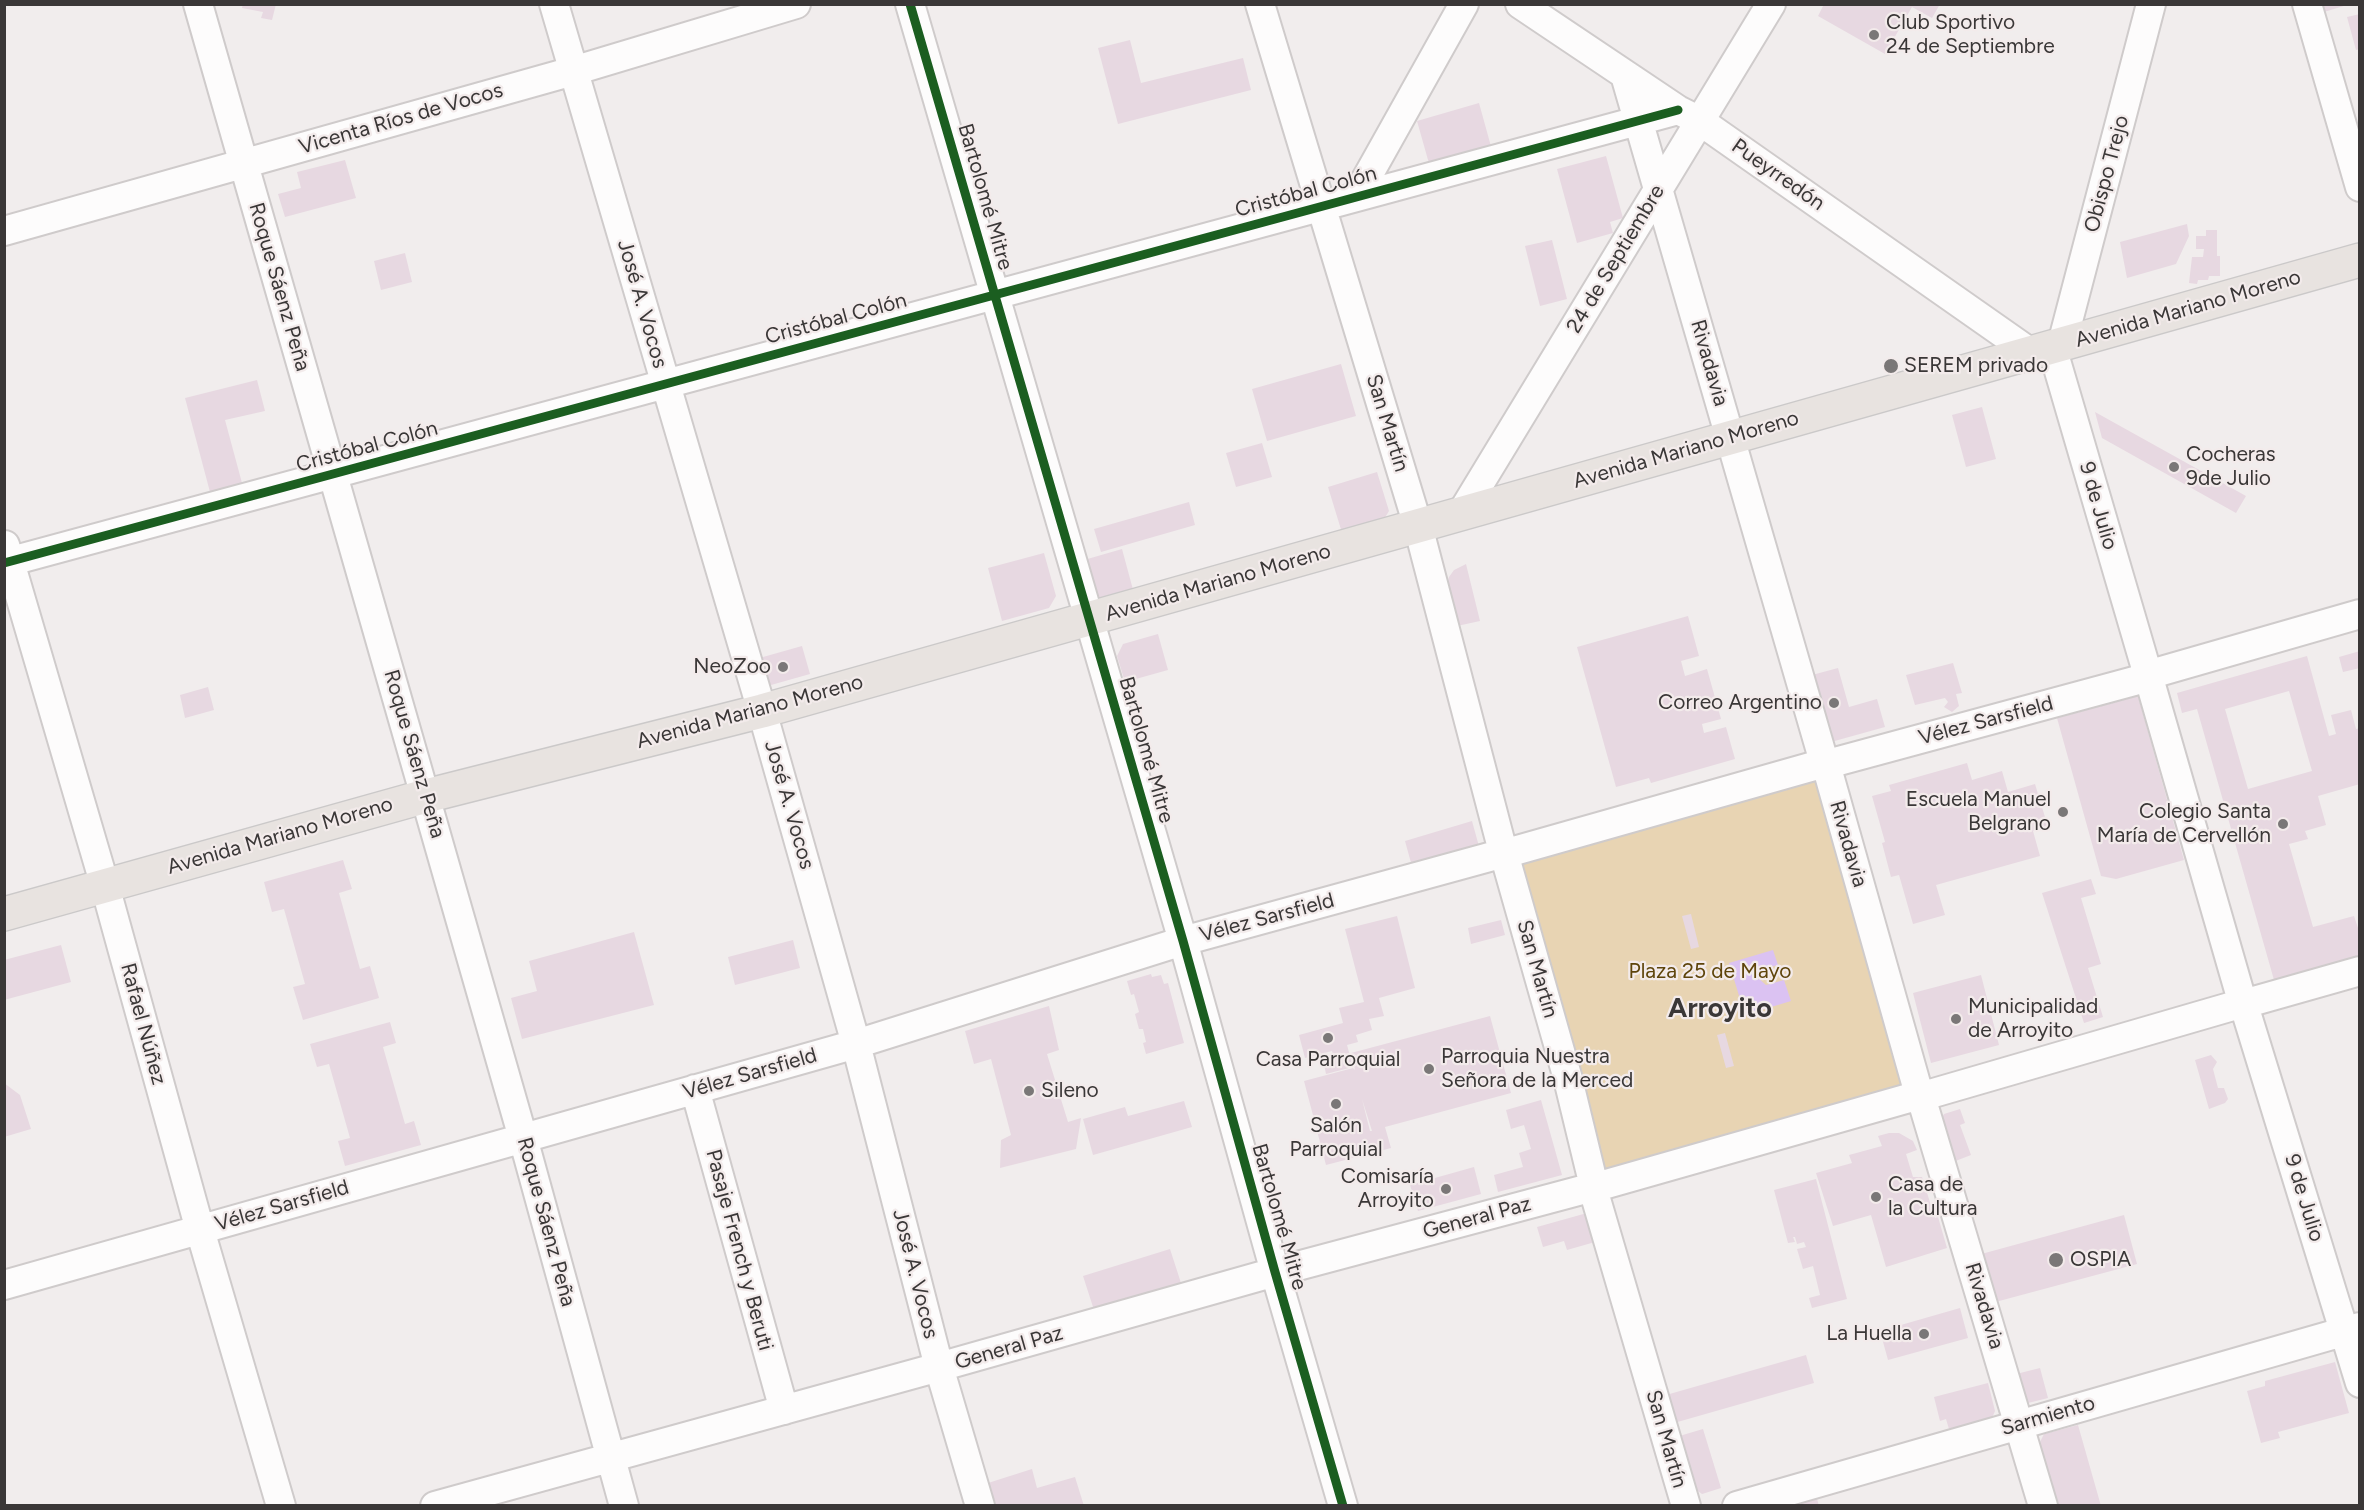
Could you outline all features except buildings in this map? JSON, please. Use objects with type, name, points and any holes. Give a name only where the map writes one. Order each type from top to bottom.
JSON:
[{"type":"main road","name":"Avenida Mariano Moreno","points":[[4,914],[426,795],[762,711],[2360,260]]},
{"type":"street","name":"Roque Sáenz Peña","points":[[198,4],[426,795],[624,1506]]},
{"type":"street","name":"José A. Vocos","points":[[554,4],[762,711],[856,1044],[939,1368],[980,1506]]},
{"type":"street","name":"Vicenta Ríos de Vocos","points":[[4,231],[573,71],[796,4]]},
{"type":"street","name":"Bartolomé Mitre","points":[[910,4],[1183,941],[1343,1506]]},
{"type":"street","name":"San Martín","points":[[1260,4],[1418,526],[1504,854],[1568,1079],[1593,1188],[1686,1506]]},
{"type":"street","points":[[1356,197],[1464,4]]},
{"type":"street","name":"Pueyrredón","points":[[1520,4],[1625,75],[2049,348]]},
{"type":"street","name":"24 de Septiembre","points":[[1461,514],[1658,190],[1689,116],[1771,4]]},
{"type":"street","name":"Obispo Trejo","points":[[2049,348],[2151,4]]},
{"type":"street","points":[[2307,4],[2360,187]]},
{"type":"street","name":"Rivadavia","points":[[1625,75],[1920,1096],[2043,1506]]},
{"type":"street","name":"Cristóbal Colón","points":[[6,556],[333,475],[1638,121],[1689,116]]},
{"type":"street","name":"9 de Julio","points":[[2049,348],[2148,675],[2243,1004],[2352,1329],[2360,1383]]},
{"type":"street","name":"Rafael Núñez","points":[[6,556],[105,886],[200,1230],[281,1506]]},
{"type":"street","name":"Vélez Sarsfield","points":[[4,1285],[856,1044],[1183,941],[1504,854],[2360,615]]},
{"type":"street","name":"General Paz","points":[[435,1506],[939,1368],[1275,1272],[1593,1188],[2360,971]]},
{"type":"street","name":"Pasaje French y Beruti","points":[[695,1089],[784,1410]]},
{"type":"street","name":"Sarmiento","points":[[1737,1506],[2352,1329]]},
{"type":"green space","name":"Plaza 25 de Mayo","points":[[1812,775],[1824,782],[1910,1083],[1605,1180],[1516,867],[1520,857]]},
{"type":"shaded area","points":[[1773,950],[1778,965],[1761,970],[1758,978],[1766,985],[1784,980],[1791,1001],[1745,1015],[1729,963]]},
{"type":"cycle path","points":[[910,4],[1183,941],[1343,1506]]},
{"type":"cycle path","points":[[4,563],[1678,110]]},
{"type":"place","name":"Club Sportivo 24 de Septiembre","points":[[1874,35]]},
{"type":"place","name":"SEREM privado","points":[[1891,366]]},
{"type":"place","name":"Cocheras 9de Julio","points":[[2174,467]]},
{"type":"place","name":"NeoZoo","points":[[783,667]]},
{"type":"place","name":"Correo Argentino","points":[[1834,703]]},
{"type":"place","name":"Escuela Manuel Belgrano","points":[[2063,812]]},
{"type":"place","name":"Colegio Santa María de Cervellón","points":[[2283,824]]},
{"type":"place","name":"Municipalidad de Arroyito","points":[[1956,1019]]},
{"type":"place","name":"Casa Parroquial","points":[[1328,1038]]},
{"type":"place","name":"Parroquia Nuestra Señora de la Merced","points":[[1429,1069]]},
{"type":"place","name":"Sileno","points":[[1029,1091]]},
{"type":"place","name":"Salón Parroquial","points":[[1336,1104]]},
{"type":"place","name":"Comisaría Arroyito","points":[[1446,1189]]},
{"type":"place","name":"Casa de la Cultura","points":[[1876,1197]]},
{"type":"place","name":"OSPIA","points":[[2056,1260]]},
{"type":"place","name":"La Huella","points":[[1924,1334]]},
{"type":"district","name":"Arroyito","points":[[1720,1009]]}]
